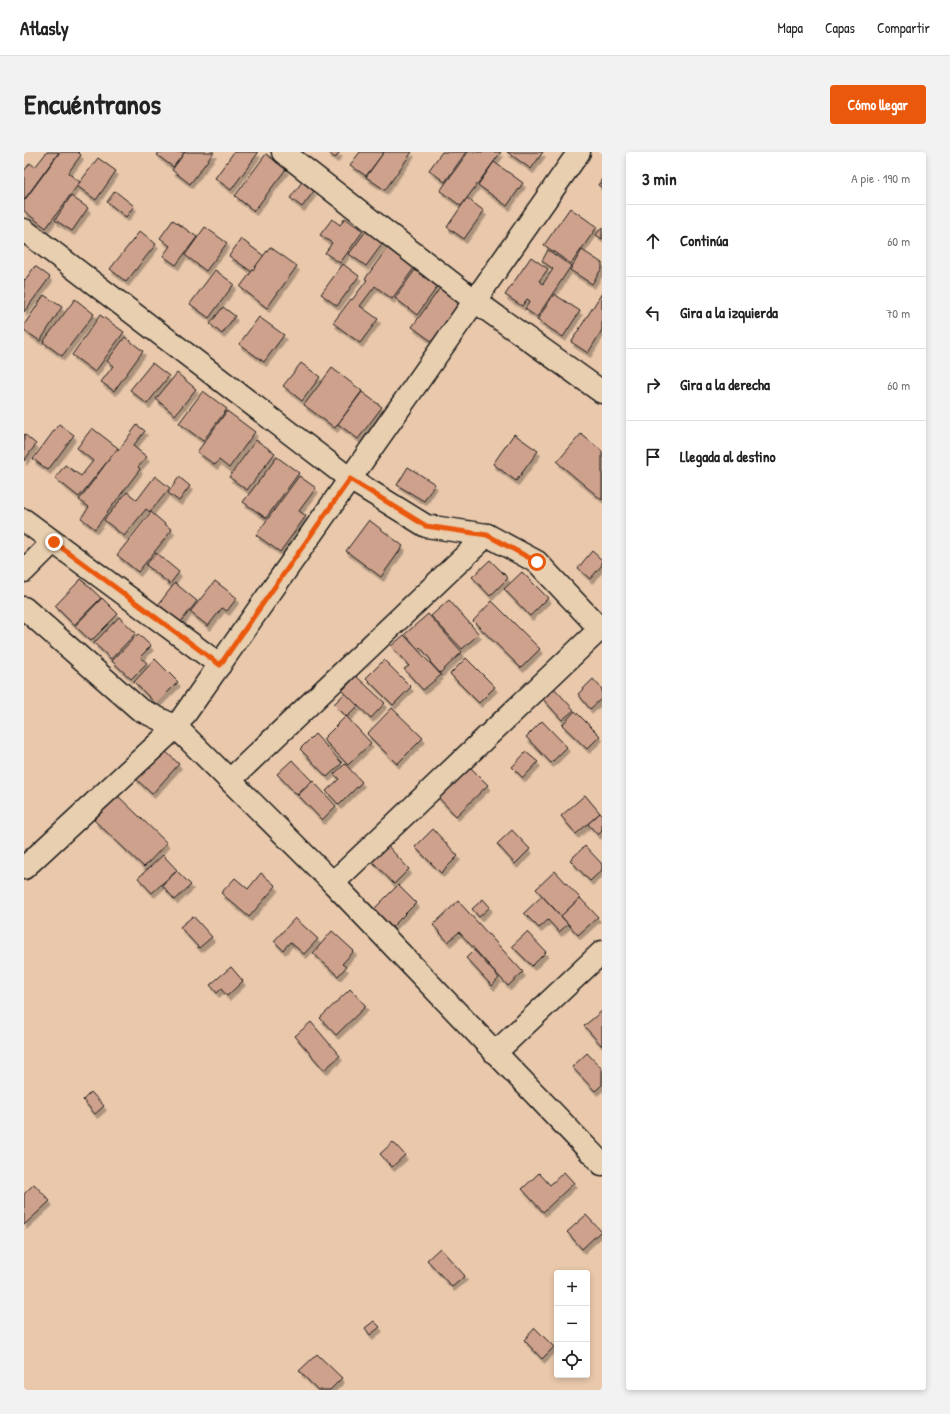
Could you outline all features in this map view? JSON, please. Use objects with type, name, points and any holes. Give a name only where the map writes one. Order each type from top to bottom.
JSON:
[{"type":"street","points":[[283,152],[475,301],[602,392]]},
{"type":"street","points":[[24,868],[176,727],[579,152]]},
{"type":"street","points":[[24,230],[350,479],[426,526],[487,535],[537,562],[601,630],[333,884]]},
{"type":"street","points":[[24,520],[220,665]]},
{"type":"street","points":[[230,780],[487,535]]},
{"type":"street","points":[[24,571],[54,542]]},
{"type":"street","points":[[24,608],[139,709],[176,727],[333,884],[602,1164]]},
{"type":"street","points":[[495,1053],[602,952]]},
{"type":"building","points":[[47,152],[59,152],[24,200],[24,171],[30,163],[35,167]]},
{"type":"building","points":[[60,152],[78,152],[81,155],[68,173],[80,182],[46,228],[24,211],[24,201]]},
{"type":"building","points":[[159,152],[185,152],[173,167],[157,155]]},
{"type":"building","points":[[185,152],[214,152],[190,184],[172,170]]},
{"type":"building","points":[[234,152],[258,153],[231,190],[215,178]]},
{"type":"building","points":[[328,152],[340,152],[335,158]]},
{"type":"building","points":[[360,152],[384,152],[366,176],[350,165]]},
{"type":"building","points":[[384,152],[412,152],[385,190],[366,177]]},
{"type":"building","points":[[442,152],[466,152],[445,182],[429,170]]},
{"type":"building","points":[[468,152],[501,152],[461,206],[440,191]]},
{"type":"building","points":[[507,152],[543,152],[531,169]]},
{"type":"building","points":[[266,154],[286,169],[254,211],[235,196]]},
{"type":"building","points":[[98,158],[116,171],[96,200],[77,186]]},
{"type":"building","points":[[494,162],[523,183],[507,206],[478,185]]},
{"type":"building","points":[[602,179],[602,188],[598,185]]},
{"type":"building","points":[[302,182],[314,191],[302,207],[290,198]]},
{"type":"building","points":[[115,191],[134,206],[126,217],[107,202]]},
{"type":"building","points":[[71,196],[88,208],[72,231],[55,220]]},
{"type":"building","points":[[467,198],[484,211],[464,239],[447,227]]},
{"type":"building","points":[[570,208],[597,227],[571,264],[544,245]]},
{"type":"building","points":[[345,218],[363,231],[340,263],[325,253],[332,243],[320,235],[332,219],[340,225]]},
{"type":"building","points":[[173,220],[197,237],[176,265],[163,256],[170,246],[160,238]]},
{"type":"building","points":[[205,227],[227,243],[206,271],[185,255]]},
{"type":"building","points":[[602,227],[602,239],[596,235]]},
{"type":"building","points":[[140,231],[156,244],[126,282],[110,269]]},
{"type":"building","points":[[366,231],[383,243],[366,266],[349,254]]},
{"type":"building","points":[[241,239],[264,256],[252,272],[229,256]]},
{"type":"building","points":[[270,247],[297,266],[267,308],[240,287]]},
{"type":"building","points":[[387,248],[414,268],[392,299],[375,286],[360,306],[378,319],[360,343],[333,323],[367,280],[365,279]]},
{"type":"building","points":[[548,250],[571,266],[537,317],[525,309],[530,301],[527,299],[522,306],[505,295],[531,257],[548,269],[539,281],[543,284],[553,269],[542,261]]},
{"type":"building","points":[[582,250],[602,263],[602,268],[592,284],[570,270]]},
{"type":"building","points":[[343,264],[359,276],[337,306],[321,294]]},
{"type":"building","points":[[35,266],[50,277],[24,312],[24,279],[25,280]]},
{"type":"building","points":[[215,270],[234,284],[209,318],[190,304]]},
{"type":"building","points":[[415,270],[438,286],[417,315],[395,298]]},
{"type":"building","points":[[440,288],[461,304],[434,343],[412,327]]},
{"type":"building","points":[[602,293],[602,330],[588,353],[571,342]]},
{"type":"building","points":[[554,294],[580,311],[563,337],[537,320]]},
{"type":"building","points":[[44,295],[62,307],[40,341],[24,330],[24,325]]},
{"type":"building","points":[[75,299],[94,314],[62,356],[43,342]]},
{"type":"building","points":[[223,307],[235,316],[222,334],[210,324]]},
{"type":"building","points":[[100,315],[124,332],[95,372],[72,355]]},
{"type":"building","points":[[259,317],[284,335],[264,362],[239,344]]},
{"type":"building","points":[[125,337],[143,351],[114,391],[101,382],[113,366],[107,361]]},
{"type":"building","points":[[152,363],[169,376],[147,404],[130,390]]},
{"type":"building","points":[[301,363],[320,377],[302,401],[283,386]]},
{"type":"building","points":[[332,368],[362,391],[335,428],[304,405]]},
{"type":"building","points":[[177,373],[196,389],[175,415],[156,399]]},
{"type":"building","points":[[203,391],[227,409],[203,441],[179,423]]},
{"type":"building","points":[[362,392],[382,407],[358,439],[338,424]]},
{"type":"building","points":[[227,411],[255,432],[229,468],[219,460],[215,465],[197,452]]},
{"type":"building","points":[[59,424],[74,435],[48,470],[33,459]]},
{"type":"building","points":[[137,425],[145,431],[133,446],[147,457],[138,467],[140,469],[95,529],[81,518],[89,507],[79,500],[116,450],[118,451]]},
{"type":"building","points":[[92,428],[118,448],[79,497],[55,478],[65,465],[81,476],[93,461],[77,448]]},
{"type":"building","points":[[24,434],[36,444],[24,461]]},
{"type":"building","points":[[514,434],[538,451],[516,481],[493,464]]},
{"type":"building","points":[[581,434],[602,451],[602,500],[557,462]]},
{"type":"building","points":[[256,440],[275,453],[247,490],[229,477]]},
{"type":"building","points":[[277,457],[299,473],[266,518],[243,502]]},
{"type":"building","points":[[408,467],[435,484],[424,501],[397,485]]},
{"type":"building","points":[[155,476],[170,488],[150,512],[146,509],[124,536],[104,520],[127,492],[137,500]]},
{"type":"building","points":[[299,476],[316,488],[299,511],[306,516],[280,552],[256,535]]},
{"type":"building","points":[[179,477],[190,486],[179,501],[168,493]]},
{"type":"building","points":[[151,512],[172,530],[138,572],[117,555]]},
{"type":"building","points":[[369,520],[403,546],[381,577],[346,551]]},
{"type":"building","points":[[592,551],[602,560],[602,565],[590,579],[578,568]]},
{"type":"building","points":[[156,553],[179,572],[170,584],[146,565]]},
{"type":"building","points":[[490,560],[508,578],[490,596],[472,577]]},
{"type":"building","points":[[522,572],[548,598],[530,616],[504,589]]},
{"type":"building","points":[[81,579],[101,598],[74,625],[55,606]]},
{"type":"building","points":[[215,581],[237,598],[227,611],[222,608],[208,626],[190,612]]},
{"type":"building","points":[[175,583],[197,601],[180,623],[158,605]]},
{"type":"building","points":[[102,598],[118,614],[91,641],[75,626]]},
{"type":"building","points":[[449,600],[479,634],[462,649],[431,616]]},
{"type":"building","points":[[492,601],[540,649],[521,668],[473,621]]},
{"type":"building","points":[[428,614],[462,652],[440,673],[430,662],[431,660],[420,647],[418,649],[405,634]]},
{"type":"building","points":[[119,617],[136,633],[111,659],[94,643]]},
{"type":"building","points":[[138,634],[151,646],[140,657],[147,663],[131,679],[112,661]]},
{"type":"building","points":[[404,635],[441,675],[423,690],[404,669],[409,666],[391,646]]},
{"type":"building","points":[[466,658],[495,687],[479,703],[450,674]]},
{"type":"building","points":[[155,659],[178,682],[156,704],[134,682]]},
{"type":"building","points":[[384,660],[411,687],[393,705],[366,678]]},
{"type":"building","points":[[356,676],[385,703],[371,718],[342,691]]},
{"type":"building","points":[[593,679],[602,689],[602,698],[590,709],[578,694]]},
{"type":"building","points":[[554,688],[574,710],[562,720],[542,698]]},
{"type":"building","points":[[345,693],[358,706],[347,717],[334,704]]},
{"type":"building","points":[[392,708],[423,738],[397,764],[367,734]]},
{"type":"building","points":[[575,711],[600,736],[587,749],[562,725]]},
{"type":"building","points":[[346,716],[371,743],[348,765],[323,739]]},
{"type":"building","points":[[542,721],[567,747],[551,763],[526,737]]},
{"type":"building","points":[[315,734],[342,763],[327,777],[300,749]]},
{"type":"building","points":[[162,748],[179,764],[152,794],[135,778]]},
{"type":"building","points":[[526,752],[538,762],[523,778],[512,767]]},
{"type":"building","points":[[292,760],[312,781],[297,795],[277,774]]},
{"type":"building","points":[[345,764],[362,782],[339,805],[326,791],[339,779],[334,774]]},
{"type":"building","points":[[468,765],[488,785],[456,816],[437,796]]},
{"type":"building","points":[[313,781],[336,806],[322,820],[298,795]]},
{"type":"building","points":[[585,795],[600,813],[576,834],[561,816]]},
{"type":"building","points":[[118,796],[167,843],[144,867],[94,820]]},
{"type":"building","points":[[600,813],[602,815],[602,831],[598,835],[588,824]]},
{"type":"building","points":[[433,829],[458,856],[441,873],[415,847]]},
{"type":"building","points":[[512,830],[530,849],[515,864],[497,844]]},
{"type":"building","points":[[386,844],[409,869],[394,884],[370,859]]},
{"type":"building","points":[[585,846],[602,864],[602,870],[590,881],[570,860]]},
{"type":"building","points":[[163,855],[177,870],[152,893],[138,878]]},
{"type":"building","points":[[177,871],[191,885],[175,900],[162,885]]},
{"type":"building","points":[[555,871],[580,898],[561,916],[536,889]]},
{"type":"building","points":[[261,873],[276,886],[249,917],[221,893],[235,878],[248,889]]},
{"type":"building","points":[[398,885],[416,903],[392,927],[374,909]]},
{"type":"building","points":[[542,896],[568,924],[559,932],[548,920],[539,928],[524,913]]},
{"type":"building","points":[[580,898],[598,917],[578,935],[561,916]]},
{"type":"building","points":[[483,899],[490,907],[479,917],[472,909]]},
{"type":"building","points":[[458,901],[523,972],[508,986],[459,932],[448,942],[433,925]]},
{"type":"building","points":[[193,916],[212,937],[199,948],[180,927]]},
{"type":"building","points":[[295,918],[318,939],[304,954],[290,942],[283,950],[274,941]]},
{"type":"building","points":[[332,931],[354,951],[342,964],[346,967],[338,976],[313,953]]},
{"type":"building","points":[[527,932],[546,952],[532,966],[512,946]]},
{"type":"building","points":[[474,950],[499,978],[492,986],[466,958]]},
{"type":"building","points":[[231,967],[243,981],[227,996],[221,989],[217,993],[210,985]]},
{"type":"building","points":[[350,989],[366,1006],[336,1035],[320,1018]]},
{"type":"building","points":[[602,1011],[602,1046],[584,1026]]},
{"type":"building","points":[[311,1022],[340,1056],[324,1070],[295,1036]]},
{"type":"building","points":[[587,1053],[602,1069],[602,1085],[595,1091],[572,1067]]},
{"type":"building","points":[[91,1092],[104,1106],[95,1114],[83,1100]]},
{"type":"building","points":[[393,1142],[405,1155],[392,1167],[380,1154]]},
{"type":"building","points":[[564,1172],[574,1183],[543,1212],[522,1189],[539,1173],[550,1185]]},
{"type":"building","points":[[34,1184],[50,1201],[24,1225],[24,1194]]},
{"type":"building","points":[[586,1215],[601,1231],[582,1249],[567,1232]]},
{"type":"building","points":[[440,1248],[465,1276],[452,1287],[427,1260]]},
{"type":"building","points":[[374,1321],[380,1327],[370,1335],[365,1328]]},
{"type":"building","points":[[535,1328],[554,1347],[542,1359],[524,1340]]},
{"type":"building","points":[[317,1354],[342,1378],[330,1390],[318,1390],[299,1371]]},
{"type":"route","points":[[54,542],[220,665],[350,479],[426,526],[487,535],[537,562]]}]
